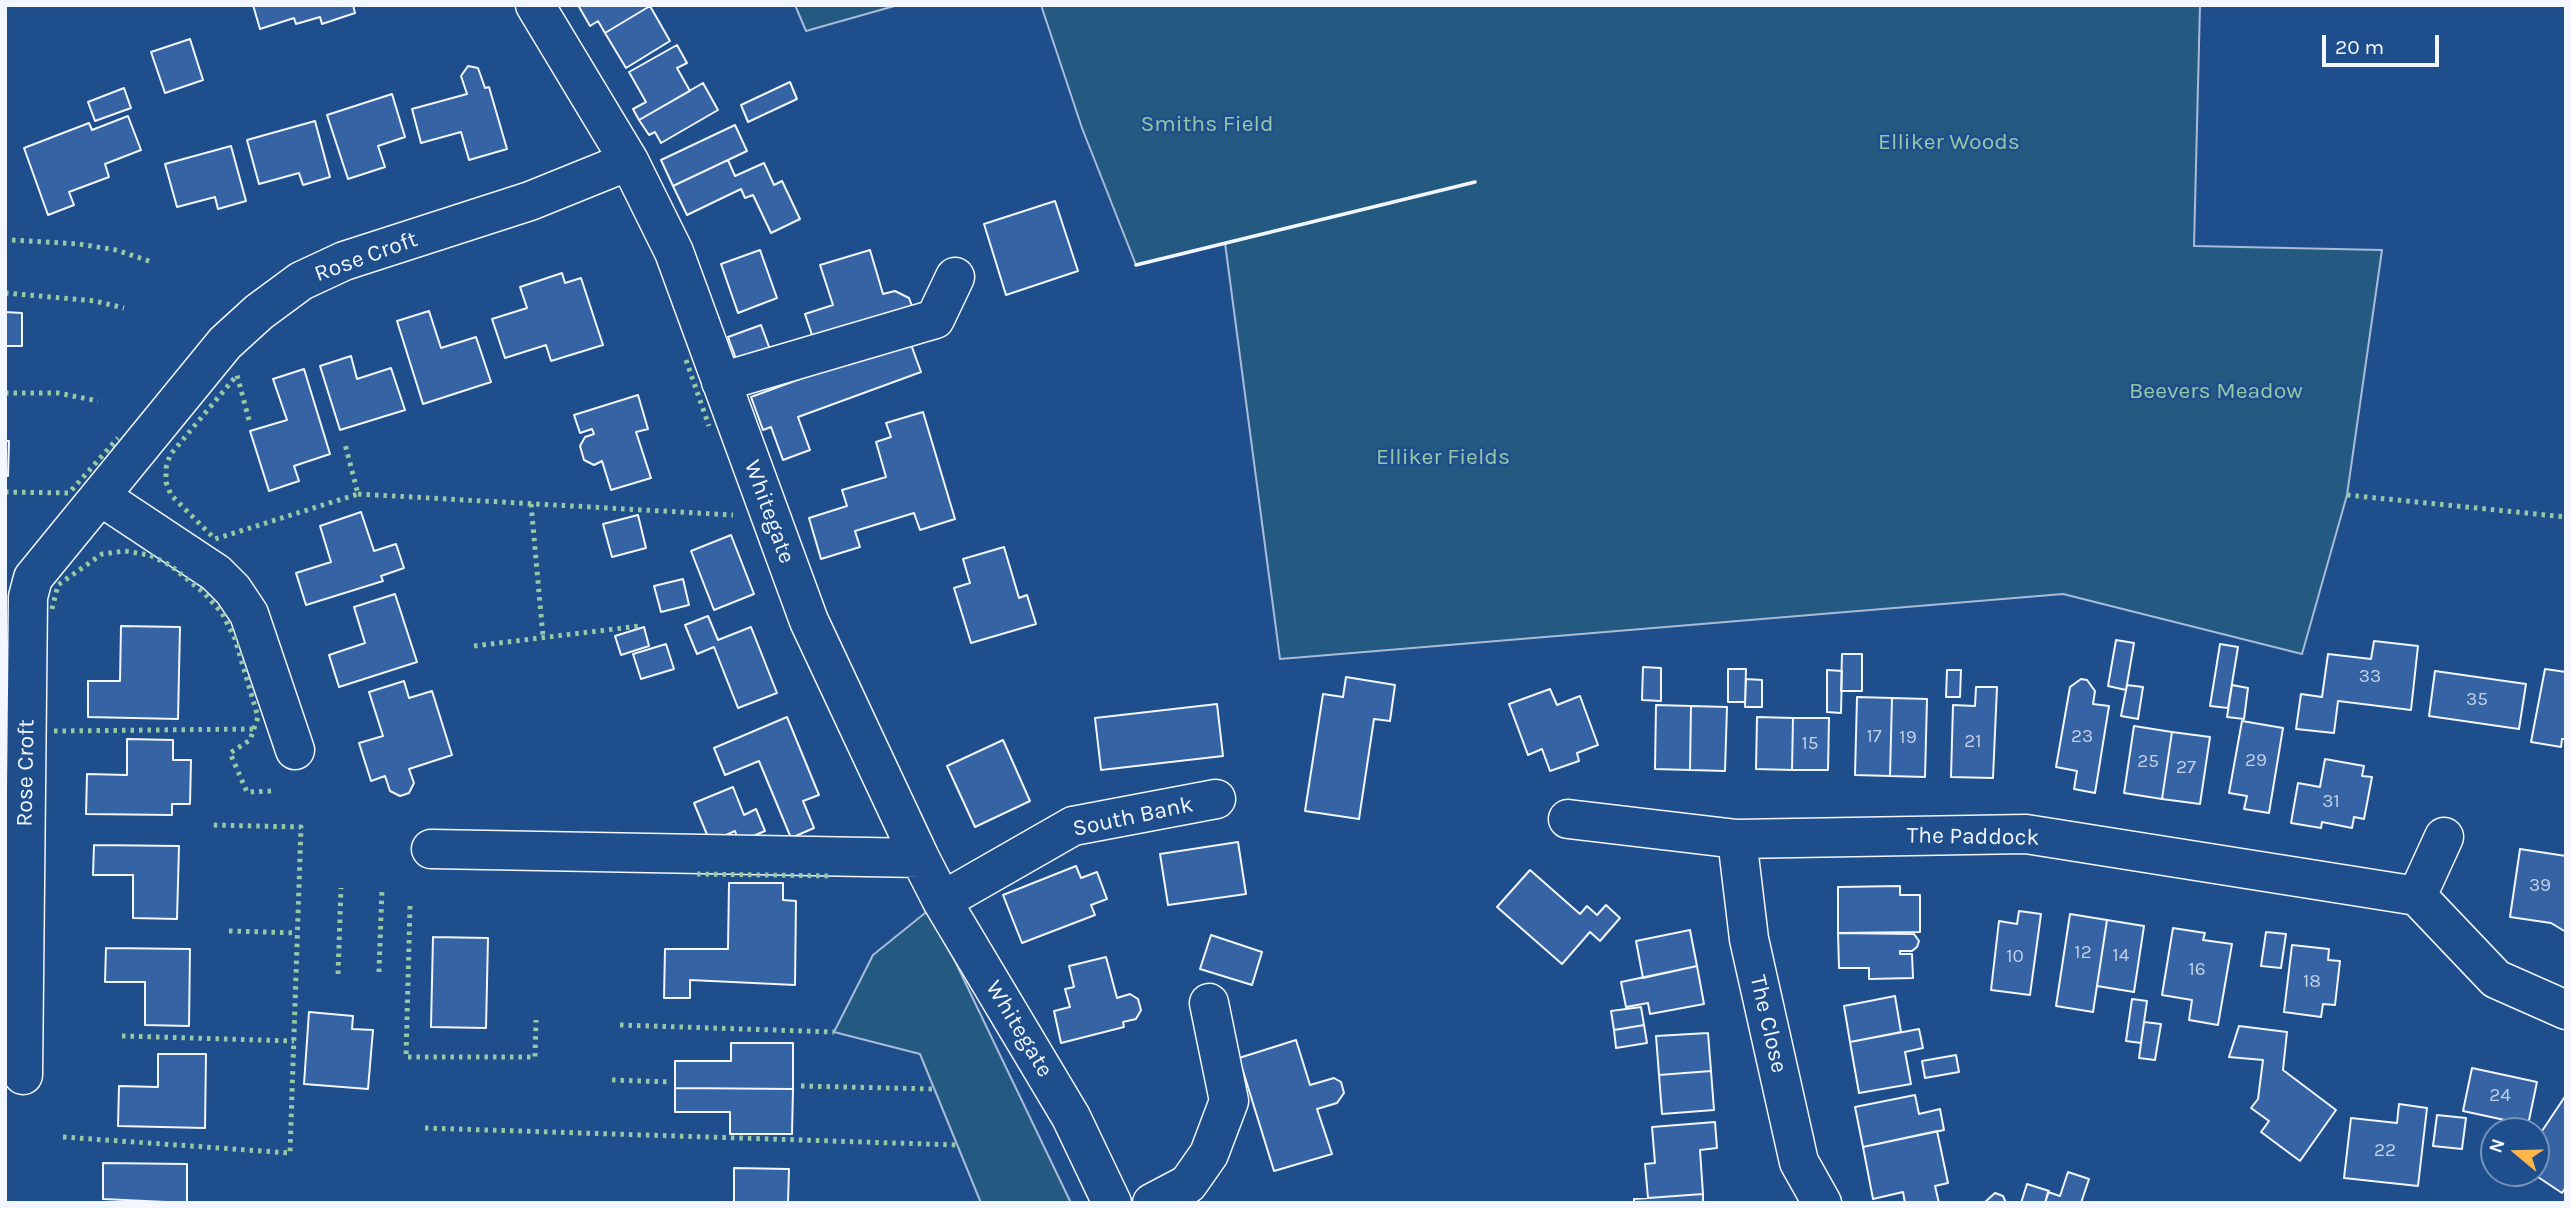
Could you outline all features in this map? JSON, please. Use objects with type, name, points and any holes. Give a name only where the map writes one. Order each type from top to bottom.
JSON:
[{"type":"street","name":"Whitegate","points":[[535,5],[629,161],[674,252],[809,621],[920,858],[942,901],[1071,1117],[1112,1203]]},
{"type":"street","name":"Rose Croft","points":[[23,1075],[28,597],[33,578],[225,343],[259,312],[301,281],[344,261],[530,201],[629,161]]},
{"type":"street","points":[[721,382],[935,318],[955,277]]},
{"type":"street","points":[[100,496],[216,573],[233,590],[249,614],[295,750]]},
{"type":"street","name":"South Bank","points":[[942,901],[1073,826],[1216,799]]},
{"type":"street","name":"The Paddock","points":[[1567,819],[1737,839],[2026,834],[2417,895]]},
{"type":"street","points":[[2444,836],[2417,895],[2496,979],[2566,1010]]},
{"type":"street","name":"The Close","points":[[1737,839],[1749,939],[1799,1162],[1822,1203]]},
{"type":"street","points":[[431,849],[920,858]]},
{"type":"street","points":[[1152,1203],[1188,1184],[1209,1154],[1228,1101],[1209,1003]]},
{"type":"green space","points":[[795,5],[898,5],[806,31]]},
{"type":"green space","points":[[1041,5],[2200,5],[2194,246],[2382,250],[2347,495],[2302,654],[2063,594],[1280,659],[1225,243],[1136,265],[1082,128]]},
{"type":"green space","points":[[930,909],[1071,1203],[981,1203],[920,1054],[834,1032],[873,955]]},
{"type":"building","points":[[253,5],[353,5],[355,13],[322,24],[320,17],[296,24],[294,18],[260,29]]},
{"type":"building","points":[[578,5],[650,6],[605,33],[598,21],[590,26]]},
{"type":"building","points":[[650,6],[670,41],[626,68],[605,33]]},
{"type":"building","points":[[190,39],[203,80],[165,93],[151,52]]},
{"type":"building","points":[[677,45],[687,63],[677,68],[690,91],[639,120],[633,109],[646,102],[629,72]]},
{"type":"building","points":[[468,66],[478,68],[485,88],[489,87],[507,149],[469,160],[461,132],[421,143],[412,109],[467,94],[461,76]]},
{"type":"building","points":[[790,82],[797,99],[748,122],[741,105]]},
{"type":"building","points":[[703,83],[718,110],[661,143],[655,132],[649,135],[639,120]]},
{"type":"building","points":[[124,88],[131,108],[95,121],[88,102]]},
{"type":"building","points":[[392,94],[405,137],[378,146],[385,167],[348,179],[327,115]]},
{"type":"building","points":[[128,116],[141,150],[105,164],[109,177],[69,192],[74,205],[48,215],[24,148],[89,123],[92,130]]},
{"type":"building","points":[[315,121],[330,177],[303,185],[299,173],[259,184],[247,140]]},
{"type":"building","points":[[735,125],[747,151],[673,186],[661,160]]},
{"type":"building","points":[[231,146],[246,201],[218,209],[215,197],[177,207],[165,164]]},
{"type":"building","points":[[728,160],[735,176],[764,163],[774,185],[782,181],[800,219],[771,233],[753,195],[745,198],[741,189],[687,215],[673,186]]},
{"type":"building","points":[[1055,201],[1078,271],[1006,295],[984,224]]},
{"type":"building","points":[[760,250],[777,298],[738,313],[721,264]]},
{"type":"building","points":[[870,250],[883,294],[895,291],[909,298],[912,306],[813,338],[805,314],[833,305],[820,265]]},
{"type":"building","points":[[562,273],[565,283],[581,278],[603,345],[551,361],[546,345],[505,358],[492,319],[527,308],[520,287]]},
{"type":"building","points":[[429,311],[441,348],[476,337],[491,382],[423,404],[397,321]]},
{"type":"building","points":[[5,312],[22,313],[22,346],[5,346]]},
{"type":"building","points":[[761,325],[772,355],[739,367],[728,337]]},
{"type":"building","points":[[909,339],[921,372],[798,417],[810,450],[783,460],[771,427],[763,430],[751,397]]},
{"type":"building","points":[[351,356],[357,379],[391,368],[405,410],[340,430],[320,366]]},
{"type":"building","points":[[304,369],[330,454],[294,466],[299,481],[269,491],[250,431],[287,420],[273,379]]},
{"type":"building","points":[[638,395],[648,429],[636,432],[651,478],[611,490],[602,461],[594,465],[584,460],[580,446],[585,437],[594,434],[592,429],[580,433],[574,415]]},
{"type":"building","points":[[923,412],[955,519],[920,530],[914,513],[855,531],[860,547],[821,559],[809,518],[847,506],[842,490],[886,477],[876,442],[891,437],[886,423]]},
{"type":"building","points":[[5,441],[9,441],[8,476],[5,476]]},
{"type":"building","points":[[361,512],[374,551],[396,544],[404,568],[381,576],[383,581],[306,605],[296,573],[331,562],[320,526]]},
{"type":"building","points":[[638,515],[646,548],[612,557],[603,524]]},
{"type":"building","points":[[731,535],[754,594],[714,610],[691,551]]},
{"type":"building","points":[[1004,547],[1019,598],[1027,595],[1036,624],[971,643],[954,588],[970,583],[963,559]]},
{"type":"building","points":[[683,579],[689,605],[661,612],[654,586]]},
{"type":"building","points":[[395,594],[417,662],[339,687],[329,655],[365,643],[354,607]]},
{"type":"building","points":[[708,616],[718,640],[751,627],[777,693],[738,708],[714,647],[697,654],[685,625]]},
{"type":"building","points":[[121,626],[180,627],[178,719],[88,717],[88,681],[120,681]]},
{"type":"building","points":[[644,627],[649,646],[621,655],[615,636]]},
{"type":"building","points":[[2116,640],[2134,643],[2126,690],[2108,686]]},
{"type":"building","points":[[2374,641],[2418,646],[2411,710],[2338,701],[2334,733],[2296,729],[2301,694],[2322,697],[2328,654],[2371,659]]},
{"type":"building","points":[[666,644],[674,669],[641,679],[633,654]]},
{"type":"building","points":[[2220,644],[2238,647],[2228,708],[2210,706]]},
{"type":"building","points":[[1842,654],[1862,654],[1862,691],[1841,691]]},
{"type":"building","points":[[1643,667],[1661,668],[1661,701],[1642,700]]},
{"type":"building","points":[[1728,669],[1746,669],[1745,702],[1728,702]]},
{"type":"building","points":[[2545,669],[2566,672],[2566,739],[2562,739],[2561,747],[2531,742]]},
{"type":"building","points":[[1827,670],[1842,671],[1841,713],[1827,712]]},
{"type":"building","points":[[1947,670],[1961,670],[1960,697],[1946,697]]},
{"type":"building","points":[[2435,671],[2526,684],[2519,729],[2429,716]]},
{"type":"building","points":[[1346,677],[1395,685],[1390,721],[1374,719],[1359,819],[1305,811],[1323,694],[1343,697]]},
{"type":"building","points":[[1746,679],[1762,680],[1762,707],[1745,707]]},
{"type":"building","points":[[2081,679],[2087,680],[2095,691],[2093,704],[2109,706],[2095,793],[2074,789],[2077,771],[2056,767],[2070,687]]},
{"type":"building","points":[[404,681],[409,698],[432,691],[452,755],[409,769],[414,783],[409,793],[400,796],[390,791],[385,776],[371,781],[359,743],[383,736],[369,692]]},
{"type":"building","points":[[2127,685],[2143,687],[2138,719],[2121,716]]},
{"type":"building","points":[[2232,685],[2248,688],[2244,719],[2227,717]]},
{"type":"building","points":[[1976,687],[1997,687],[1993,778],[1951,777],[1953,705],[1975,706]]},
{"type":"building","points":[[1550,689],[1557,705],[1580,696],[1598,745],[1577,753],[1579,761],[1550,771],[1542,749],[1528,755],[1509,704]]},
{"type":"building","points":[[1857,697],[1892,698],[1890,776],[1855,775]]},
{"type":"building","points":[[1892,698],[1927,699],[1925,777],[1890,776]]},
{"type":"building","points":[[1217,704],[1223,756],[1101,770],[1095,718]]},
{"type":"building","points":[[1656,705],[1691,706],[1690,770],[1655,769]]},
{"type":"building","points":[[1691,706],[1727,707],[1725,771],[1690,770]]},
{"type":"building","points":[[787,717],[819,795],[803,801],[814,828],[791,838],[759,761],[725,775],[714,748]]},
{"type":"building","points":[[1757,717],[1793,718],[1792,770],[1756,769]]},
{"type":"building","points":[[1793,718],[1829,718],[1828,770],[1792,770]]},
{"type":"building","points":[[2242,721],[2283,728],[2269,813],[2244,809],[2247,796],[2229,793]]},
{"type":"building","points":[[2134,726],[2172,732],[2162,799],[2124,793]]},
{"type":"building","points":[[2172,732],[2210,737],[2200,804],[2162,799]]},
{"type":"building","points":[[127,739],[173,740],[173,760],[191,760],[190,804],[172,804],[172,815],[86,814],[87,774],[127,775]]},
{"type":"building","points":[[1003,740],[1030,801],[975,827],[947,766]]},
{"type":"building","points":[[2325,759],[2364,766],[2362,776],[2372,777],[2364,819],[2354,817],[2352,828],[2322,822],[2321,828],[2291,823],[2298,783],[2320,787]]},
{"type":"building","points":[[733,787],[744,815],[756,809],[765,831],[739,842],[735,831],[710,842],[694,803]]},
{"type":"building","points":[[1238,842],[1246,894],[1168,905],[1160,854]]},
{"type":"building","points":[[94,845],[179,846],[177,919],[133,918],[133,875],[93,875]]},
{"type":"building","points":[[2520,849],[2566,856],[2566,932],[2551,923],[2510,917]]},
{"type":"building","points":[[1076,866],[1081,878],[1097,872],[1107,899],[1091,905],[1095,915],[1022,943],[1003,895]]},
{"type":"building","points":[[1530,870],[1580,914],[1587,906],[1597,915],[1606,905],[1620,918],[1600,941],[1590,932],[1562,964],[1497,907]]},
{"type":"building","points":[[729,883],[783,883],[783,900],[796,901],[795,985],[690,980],[690,998],[664,998],[665,949],[728,949]]},
{"type":"building","points":[[1900,886],[1900,895],[1920,895],[1920,932],[1838,933],[1838,887]]},
{"type":"building","points":[[2019,911],[2041,914],[2030,995],[1991,990],[1999,921],[2017,924]]},
{"type":"building","points":[[2070,914],[2107,920],[2093,1012],[2056,1006]]},
{"type":"building","points":[[2107,920],[2144,926],[2134,992],[2097,986]]},
{"type":"building","points":[[2173,928],[2205,933],[2203,940],[2232,944],[2218,1025],[2189,1020],[2192,1000],[2162,995]]},
{"type":"building","points":[[1690,930],[1697,966],[1643,978],[1636,941]]},
{"type":"building","points":[[2266,932],[2286,934],[2281,968],[2261,966]]},
{"type":"building","points":[[1838,933],[1914,934],[1919,941],[1917,947],[1912,951],[1900,951],[1900,954],[1912,954],[1913,978],[1869,979],[1869,968],[1839,968]]},
{"type":"building","points":[[1211,935],[1262,952],[1252,985],[1200,969]]},
{"type":"building","points":[[433,937],[488,938],[486,1028],[431,1027]]},
{"type":"building","points":[[2292,945],[2329,949],[2328,960],[2340,961],[2335,1005],[2323,1004],[2321,1017],[2284,1012]]},
{"type":"building","points":[[106,948],[190,949],[189,1026],[145,1025],[145,982],[105,982]]},
{"type":"building","points":[[1106,957],[1117,998],[1130,994],[1138,999],[1141,1010],[1136,1019],[1123,1022],[1124,1027],[1061,1043],[1054,1011],[1070,1007],[1065,989],[1074,987],[1069,966]]},
{"type":"building","points":[[1697,966],[1704,1004],[1650,1014],[1648,1003],[1626,1007],[1621,982]]},
{"type":"building","points":[[1895,996],[1901,1032],[1850,1042],[1844,1006]]},
{"type":"building","points":[[2132,999],[2147,1001],[2141,1043],[2126,1041]]},
{"type":"building","points":[[1641,1007],[1644,1025],[1614,1030],[1611,1011]]},
{"type":"building","points":[[309,1012],[353,1016],[352,1029],[373,1030],[368,1089],[304,1084]]},
{"type":"building","points":[[2144,1022],[2161,1024],[2155,1060],[2139,1058]]},
{"type":"building","points":[[1644,1025],[1647,1043],[1616,1048],[1614,1030]]},
{"type":"building","points":[[2239,1026],[2287,1032],[2283,1070],[2336,1110],[2300,1161],[2261,1132],[2269,1121],[2251,1108],[2258,1099],[2263,1060],[2229,1057]]},
{"type":"building","points":[[1919,1029],[1923,1048],[1905,1052],[1911,1084],[1859,1093],[1850,1042]]},
{"type":"building","points":[[1708,1033],[1711,1071],[1659,1075],[1656,1036]]},
{"type":"building","points":[[1296,1040],[1310,1085],[1334,1078],[1341,1082],[1344,1093],[1337,1103],[1317,1109],[1332,1154],[1274,1171],[1239,1058]]},
{"type":"building","points":[[731,1043],[793,1043],[793,1089],[675,1088],[675,1061],[731,1061]]},
{"type":"building","points":[[158,1054],[206,1054],[205,1128],[118,1126],[119,1086],[158,1087]]},
{"type":"building","points":[[1956,1055],[1959,1072],[1925,1078],[1922,1061]]},
{"type":"building","points":[[2472,1068],[2537,1082],[2530,1117],[2491,1117],[2463,1111]]},
{"type":"building","points":[[1711,1071],[1714,1110],[1662,1114],[1659,1075]]},
{"type":"building","points":[[675,1088],[793,1089],[792,1134],[730,1134],[730,1112],[675,1112]]},
{"type":"building","points":[[1915,1095],[1919,1114],[1940,1109],[1944,1130],[1863,1147],[1855,1107]]},
{"type":"building","points":[[2566,1095],[2566,1187],[2562,1193],[2550,1185],[2550,1119]]},
{"type":"building","points":[[2399,1104],[2427,1108],[2418,1186],[2344,1178],[2351,1118],[2397,1123]]},
{"type":"building","points":[[2437,1115],[2466,1118],[2462,1149],[2433,1146]]},
{"type":"building","points":[[1715,1122],[1717,1148],[1700,1150],[1703,1194],[1648,1198],[1645,1164],[1655,1163],[1652,1127]]},
{"type":"building","points":[[1937,1131],[1948,1183],[1935,1186],[1939,1203],[1905,1203],[1903,1192],[1873,1199],[1863,1147]]},
{"type":"building","points":[[103,1163],[187,1164],[187,1203],[103,1199]]},
{"type":"building","points":[[734,1168],[789,1169],[788,1203],[734,1203]]},
{"type":"building","points":[[2068,1172],[2089,1179],[2081,1203],[2045,1203],[2048,1192],[2060,1196]]},
{"type":"building","points":[[2027,1184],[2049,1191],[2045,1203],[2021,1203]]},
{"type":"building","points":[[1995,1193],[2003,1196],[2006,1203],[1984,1203]]},
{"type":"building","points":[[1703,1194],[1703,1203],[1634,1203],[1634,1199]]},
{"type":"hedge","points":[[12,240],[79,244],[116,250],[152,262]]},
{"type":"hedge","points":[[5,293],[95,301],[124,308]]},
{"type":"hedge","points":[[686,360],[709,426]]},
{"type":"hedge","points":[[249,420],[237,375],[170,455],[166,468],[166,482],[171,495],[215,539],[358,494],[345,444]]},
{"type":"hedge","points":[[5,393],[58,393],[98,401]]},
{"type":"hedge","points":[[5,492],[69,493],[118,438]]},
{"type":"hedge","points":[[358,494],[733,515]]},
{"type":"hedge","points":[[2347,495],[2566,517]]},
{"type":"hedge","points":[[531,504],[543,637]]},
{"type":"hedge","points":[[52,609],[58,585],[102,554],[125,551],[149,555],[170,565],[204,593],[222,613],[235,639],[258,717],[250,740],[230,753],[247,792],[274,791]]},
{"type":"hedge","points":[[474,646],[639,626]]},
{"type":"hedge","points":[[54,731],[256,729]]},
{"type":"hedge","points":[[63,1137],[290,1153],[301,827],[209,825]]},
{"type":"hedge","points":[[697,874],[833,876]]},
{"type":"hedge","points":[[338,974],[341,888]]},
{"type":"hedge","points":[[379,972],[382,888]]},
{"type":"hedge","points":[[410,906],[406,1057],[535,1057],[536,1020]]},
{"type":"hedge","points":[[229,931],[297,933]]},
{"type":"hedge","points":[[620,1025],[834,1032]]},
{"type":"hedge","points":[[122,1036],[294,1041]]},
{"type":"hedge","points":[[612,1080],[671,1082]]},
{"type":"hedge","points":[[801,1086],[934,1089]]},
{"type":"hedge","points":[[425,1128],[957,1145]]},
{"type":"wall","points":[[1136,265],[1475,182]]},
{"type":"park label","name":"Smiths Field","points":[[1207,124]]},
{"type":"park label","name":"Elliker Woods","points":[[1949,142]]},
{"type":"park label","name":"Beevers Meadow","points":[[2216,391]]},
{"type":"park label","name":"Elliker Fields","points":[[1443,457]]}]
